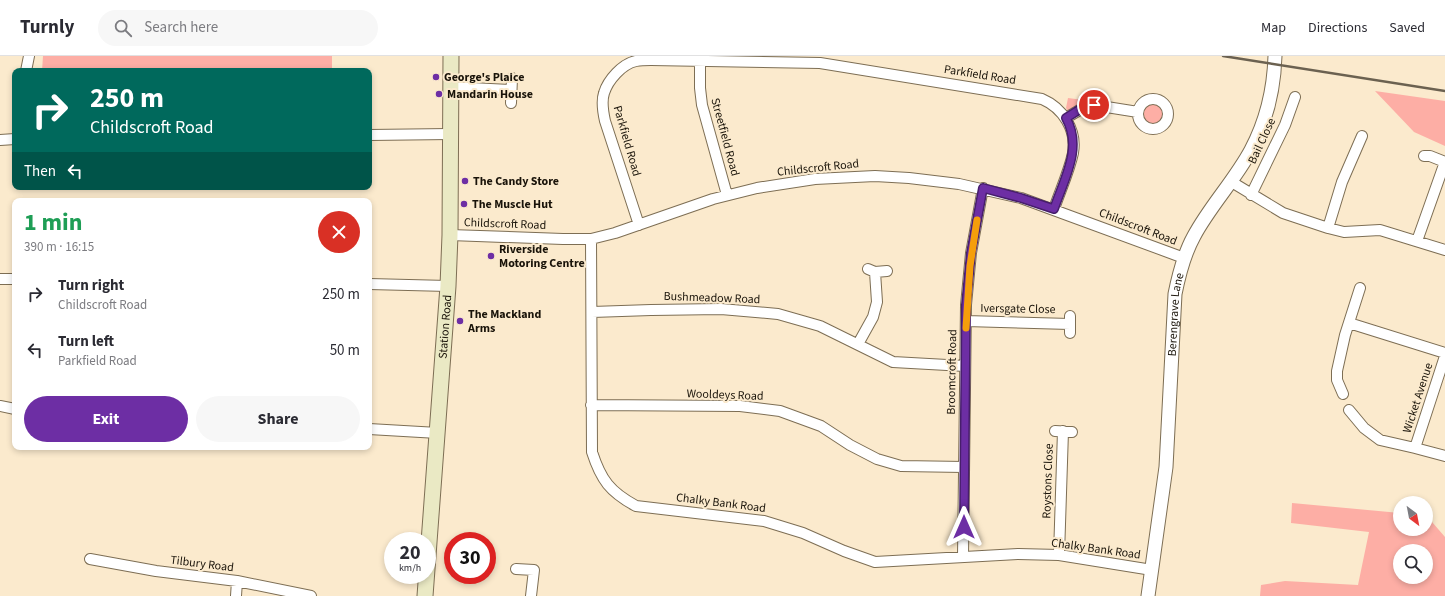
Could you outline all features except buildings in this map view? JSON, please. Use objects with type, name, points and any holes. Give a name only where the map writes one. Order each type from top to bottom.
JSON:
[{"type":"main road","name":"Station Road","points":[[425,596],[448,286],[450,235],[451,56]]},
{"type":"street","points":[[27,68],[29,56]]},
{"type":"street","name":"Berengrave Lane","points":[[1148,596],[1161,513],[1166,467],[1175,294],[1178,277],[1184,258],[1194,236],[1251,150],[1266,117],[1273,86],[1275,56]]},
{"type":"street","name":"Parkfield Road","points":[[639,225],[605,121],[602,106],[604,93],[611,80],[621,69],[634,61],[651,60],[820,63],[1039,98],[1052,104],[1066,118],[1073,136],[1073,154],[1054,209]]},
{"type":"street","name":"Streetfield Road","points":[[700,61],[700,88],[702,105],[728,195]]},
{"type":"street","points":[[511,103],[512,78]]},
{"type":"street","points":[[451,87],[511,90]]},
{"type":"street","name":"Bail Close","points":[[1251,195],[1278,139],[1295,97]]},
{"type":"street","points":[[1066,118],[1082,108],[1094,105],[1138,112]]},
{"type":"street","points":[[372,135],[450,134]]},
{"type":"street","points":[[1328,228],[1342,182],[1362,136]]},
{"type":"street","points":[[0,140],[12,139]]},
{"type":"street","points":[[1417,242],[1445,162],[1430,156],[1424,156]]},
{"type":"street","name":"Childscroft Road","points":[[450,235],[591,239],[615,233],[728,195],[769,186],[805,180],[853,176],[888,176],[959,184],[983,188],[1021,198],[1184,258]]},
{"type":"street","points":[[1230,181],[1283,213],[1328,228],[1344,232],[1380,230],[1445,250]]},
{"type":"street","name":"Broomcroft Road","points":[[963,557],[966,321],[970,259],[983,188]]},
{"type":"street","name":"Chalky Bank Road","points":[[591,239],[592,452],[598,470],[608,486],[622,499],[636,506],[764,521],[803,533],[844,551],[875,562],[1018,554],[1059,555],[1152,570]]},
{"type":"street","points":[[858,344],[873,318],[877,302],[872,270],[887,271]]},
{"type":"street","points":[[0,279],[12,279]]},
{"type":"street","points":[[372,284],[448,286]]},
{"type":"street","points":[[1343,394],[1337,380],[1337,371],[1349,323],[1360,288]]},
{"type":"street","name":"Bushmeadow Road","points":[[592,312],[721,309],[778,314],[820,326],[893,362],[965,366]]},
{"type":"street","name":"Iversgate Close","points":[[966,321],[1070,324]]},
{"type":"street","points":[[1349,323],[1445,353]]},
{"type":"street","name":"Wicket Avenue","points":[[1415,448],[1445,356]]},
{"type":"street","name":"Wooldeys Road","points":[[591,405],[740,406],[780,411],[821,426],[850,445],[877,459],[901,466],[964,467]]},
{"type":"street","points":[[0,406],[12,408]]},
{"type":"street","name":"Wicket Avenue","points":[[1349,410],[1364,428],[1380,440],[1440,455]]},
{"type":"street","points":[[372,429],[438,432]]},
{"type":"street","name":"Roystons Close","points":[[1059,555],[1063,431]]},
{"type":"street","name":"Tilbury Road","points":[[90,559],[156,571],[237,581],[311,596]]},
{"type":"street","points":[[516,569],[534,570],[531,596]]},
{"type":"street","points":[[236,596],[237,581]]},
{"type":"shaded area","points":[[43,56],[332,56],[332,68],[42,68]]},
{"type":"shaded area","points":[[1375,91],[1445,101],[1445,146],[1414,132]]},
{"type":"shaded area","points":[[1068,98],[1083,100],[1082,106],[1068,111],[1066,108]]},
{"type":"shaded area","points":[[1153,102],[1162,105],[1165,114],[1162,123],[1153,126],[1144,123],[1141,114],[1144,105]]},
{"type":"shaded area","points":[[1292,503],[1393,512],[1393,536],[1433,536],[1433,523],[1445,537],[1445,596],[1260,596],[1261,585],[1285,581],[1358,585],[1369,532],[1291,523]]},
{"type":"railway","points":[[1223,56],[1445,91]]},
{"type":"slow traffic","points":[[966,328],[970,266],[977,220]]},
{"type":"place","name":"George's Plaice","points":[[436,77]]},
{"type":"place","name":"Mandarin House","points":[[439,94]]},
{"type":"place","name":"The Candy Store","points":[[465,181]]},
{"type":"place","name":"The Muscle Hut","points":[[464,204]]},
{"type":"place","name":"Riverside Motoring Centre","points":[[491,256]]},
{"type":"place","name":"The Mackland Arms","points":[[460,321]]},
{"type":"route","points":[[964,527],[966,305],[971,253],[983,188],[1054,209],[1073,154],[1073,136],[1066,118],[1086,106],[1094,105]]}]
